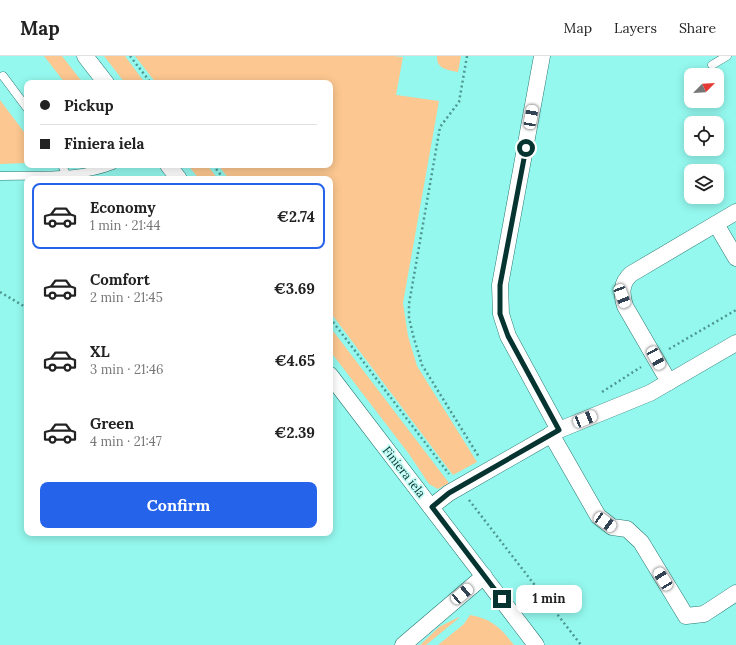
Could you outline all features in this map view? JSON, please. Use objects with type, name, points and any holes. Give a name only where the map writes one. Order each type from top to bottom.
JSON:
[{"type":"street","points":[[86,56],[104,80]]},
{"type":"street","points":[[542,56],[500,285],[500,314],[508,336],[598,516],[612,527],[627,529],[641,542],[686,616],[704,614],[736,593]]},
{"type":"street","points":[[170,168],[177,176]]},
{"type":"street","points":[[669,382],[625,306],[622,296],[622,288],[626,279],[631,274],[736,212]]},
{"type":"street","points":[[716,224],[736,258]]},
{"type":"street","points":[[432,507],[449,493],[555,432],[650,393],[736,343]]},
{"type":"street","name":"Finiera iela","points":[[333,380],[432,507],[536,645]]},
{"type":"street","points":[[403,645],[484,576]]},
{"type":"lane","points":[[712,65],[727,56]]},
{"type":"lane","points":[[3,76],[24,104]]},
{"type":"lane","points":[[63,168],[66,174]]},
{"type":"lane","points":[[0,176],[66,174],[102,170],[106,168]]},
{"type":"path","points":[[130,56],[149,80]]},
{"type":"path","points":[[467,56],[458,102],[440,127],[409,304],[409,318],[422,365],[488,471]]},
{"type":"path","points":[[215,168],[222,176]]},
{"type":"path","points":[[0,292],[24,306]]},
{"type":"shaded area","points":[[44,56],[62,56],[81,80],[63,80]]},
{"type":"shaded area","points":[[104,56],[125,56],[143,80],[123,80]]},
{"type":"shaded area","points":[[135,56],[403,57],[396,95],[439,101],[403,303],[408,336],[417,366],[477,462],[453,475],[333,316],[333,176],[227,176],[220,168],[333,168],[333,80],[154,80]]},
{"type":"shaded area","points":[[437,56],[461,56],[458,72],[443,68],[438,64]]},
{"type":"shaded area","points":[[0,100],[24,132],[24,163],[0,164]]},
{"type":"shaded area","points":[[190,168],[209,168],[216,176],[197,176]]},
{"type":"shaded area","points":[[333,331],[449,483],[438,489],[429,484],[409,454],[333,355]]},
{"type":"shaded area","points":[[470,615],[484,619],[495,625],[514,645],[438,645],[464,624]]},
{"type":"shaded area","points":[[459,617],[426,645],[420,645],[439,627]]},
{"type":"route","points":[[502,599],[432,507],[449,493],[559,430],[508,336],[500,314],[500,285],[526,148]]}]
